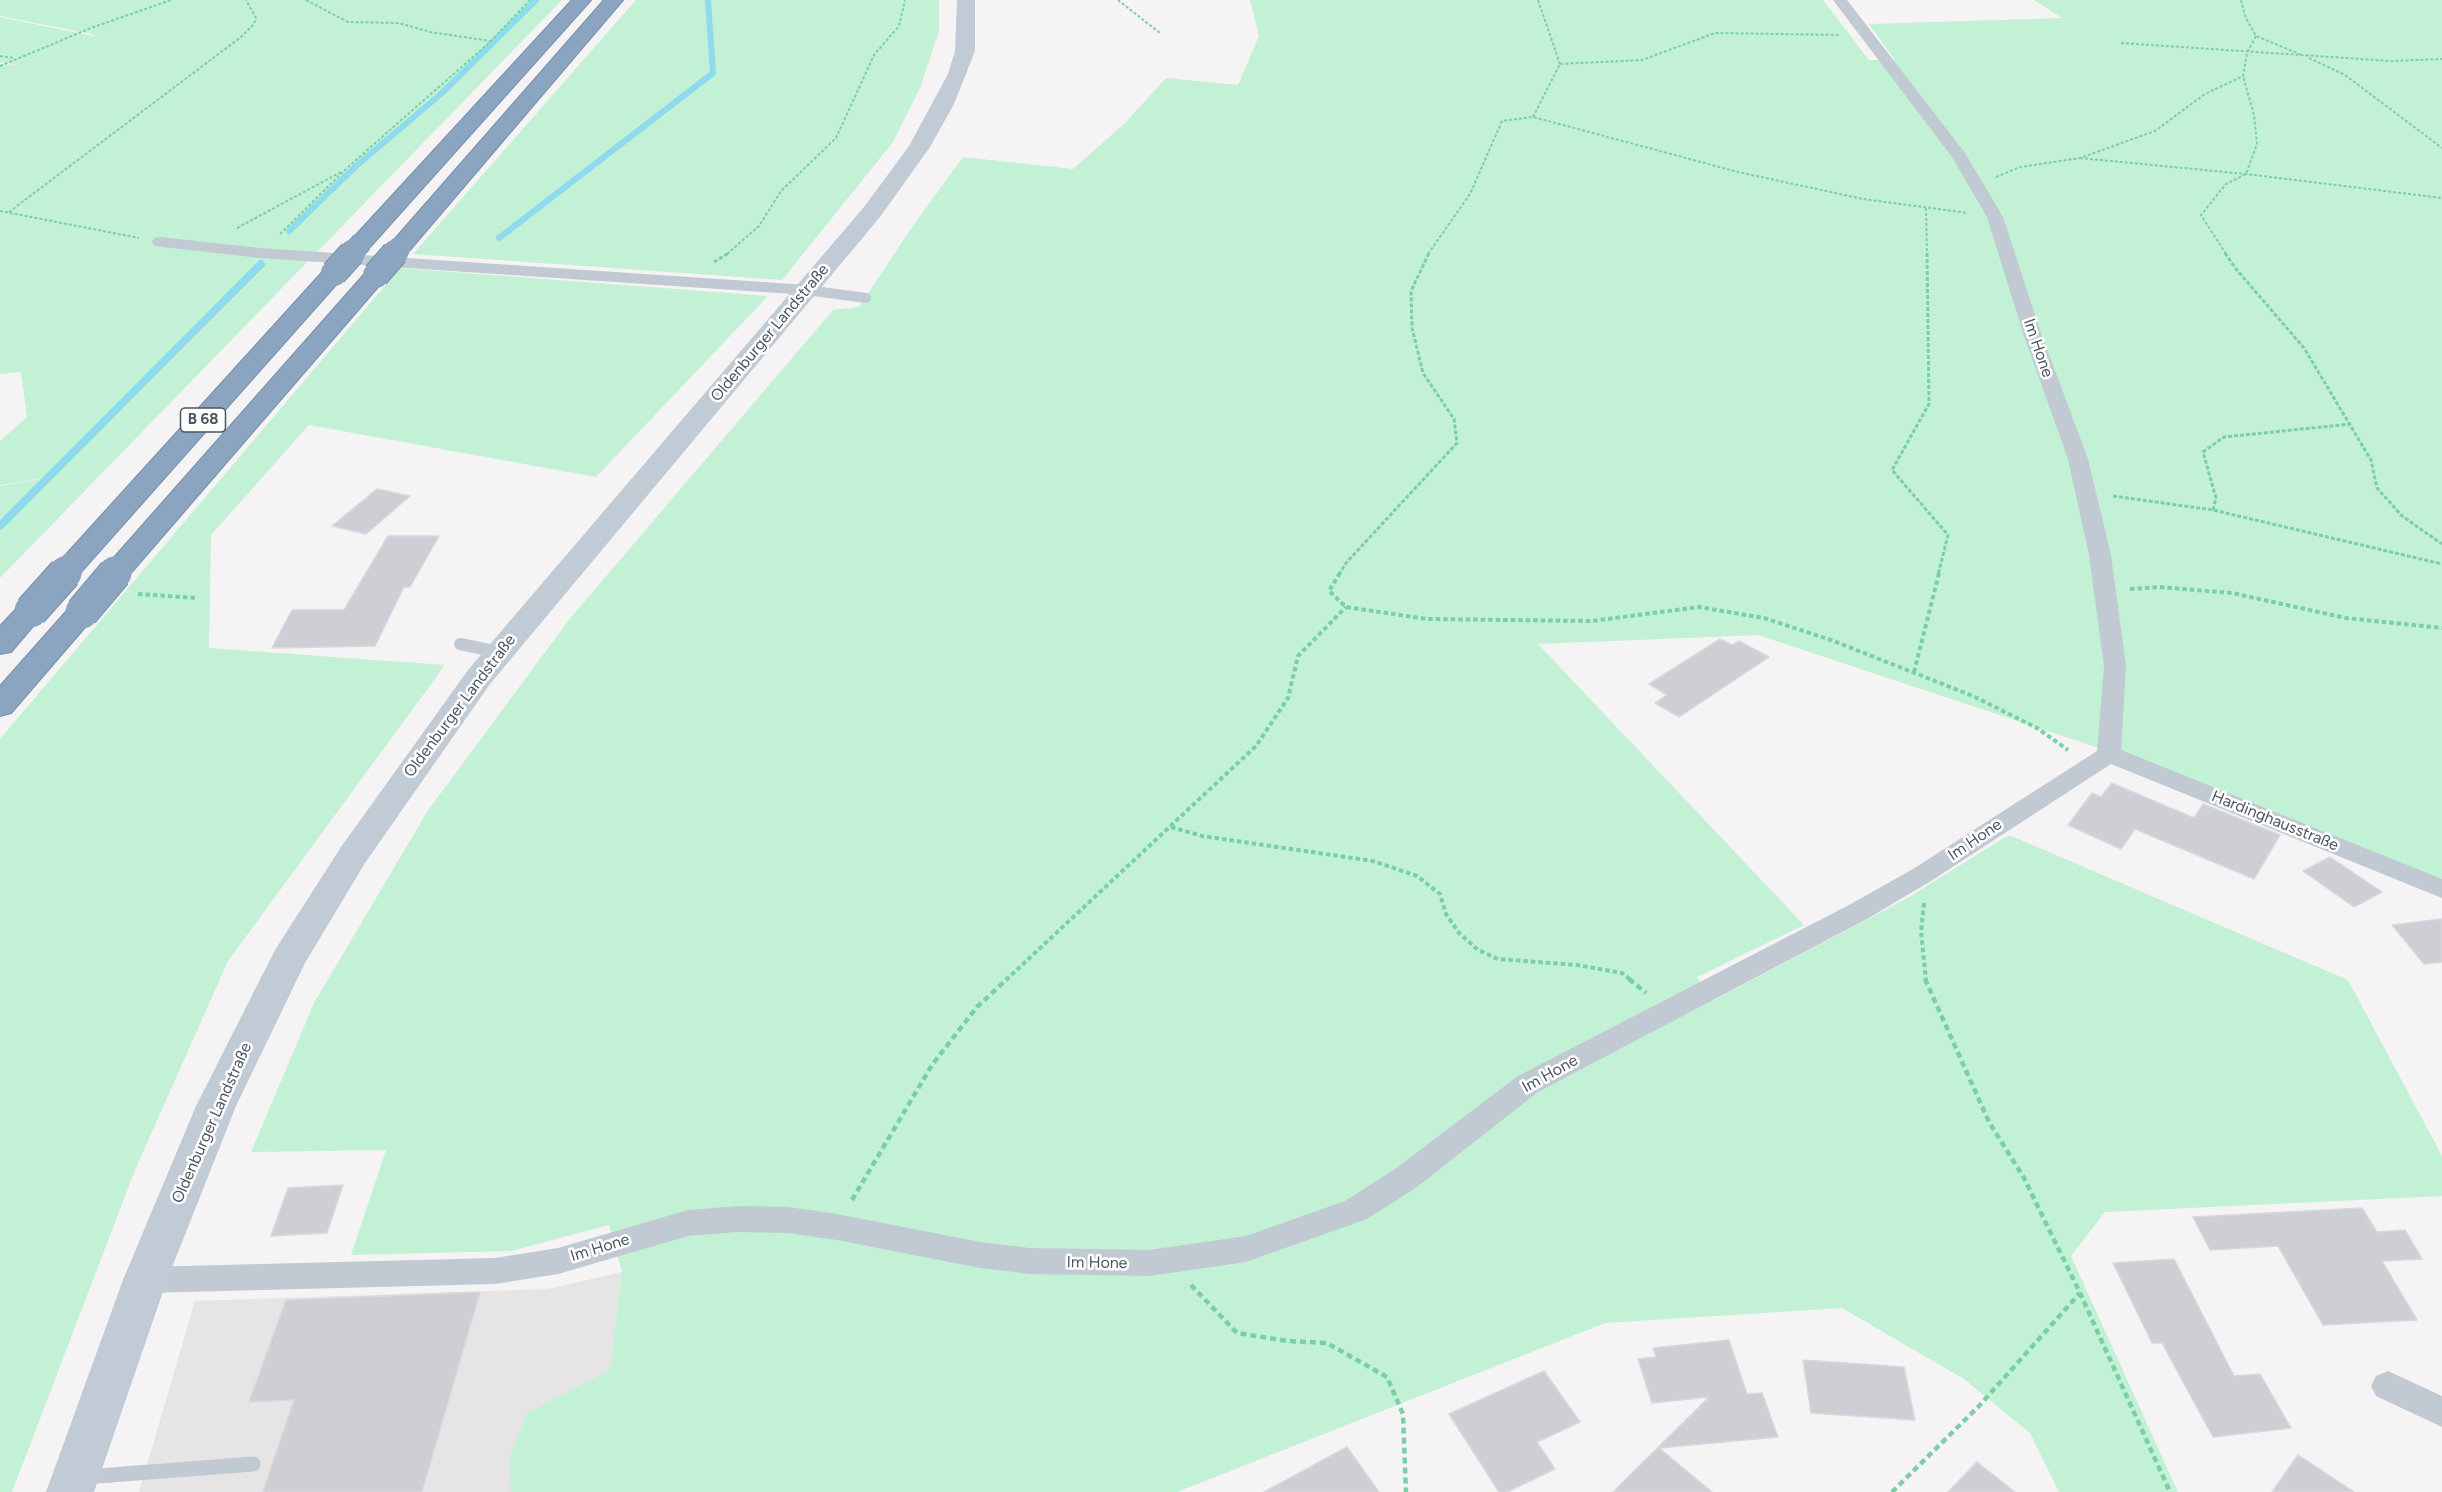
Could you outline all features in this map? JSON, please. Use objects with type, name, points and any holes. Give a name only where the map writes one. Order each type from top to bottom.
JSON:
[{"type":"highway","name":"B 68","points":[[0,645],[582,0]]},
{"type":"highway","name":"B 68","points":[[0,706],[614,0]]},
{"type":"street","name":"Oldenburger Landstraße","points":[[72,1485],[145,1280],[216,1106],[288,960],[353,855],[451,714],[499,652],[872,212],[919,147],[944,104],[965,51],[966,0]]},
{"type":"street","name":"Im Hone","points":[[145,1280],[495,1271],[558,1261],[688,1223],[768,1220],[837,1227],[980,1255],[1030,1261],[1149,1263],[1246,1249],[1356,1210],[1406,1178],[1528,1084],[1858,912],[1922,875],[2099,759],[2115,666],[2105,591],[2078,459],[2032,333],[1995,217],[1959,156],[1840,0]]},
{"type":"street","points":[[160,242],[260,253],[807,290]]},
{"type":"street","name":"Hardinghausstraße","points":[[2099,759],[2442,889]]},
{"type":"street","points":[[2388,1386],[2442,1412]]},
{"type":"lane","points":[[807,290],[866,298]]},
{"type":"lane","points":[[460,644],[499,652]]},
{"type":"lane","points":[[72,1485],[253,1464]]},
{"type":"path","points":[[0,66],[14,58],[171,0]]},
{"type":"path","points":[[9,212],[241,37],[254,24],[256,18],[246,0]]},
{"type":"path","points":[[306,0],[348,22],[399,23],[430,32],[491,41]]},
{"type":"path","points":[[260,253],[347,168],[491,41],[530,0]]},
{"type":"path","points":[[683,280],[729,254],[759,226],[781,191],[836,138],[874,55],[899,26],[905,0]]},
{"type":"path","points":[[1118,0],[1160,33]]},
{"type":"path","points":[[1533,117],[1560,64],[1538,0]]},
{"type":"path","points":[[2241,0],[2245,16],[2256,36],[2345,75],[2442,148]]},
{"type":"path","points":[[1560,64],[1642,60],[1715,33],[1867,35]]},
{"type":"path","points":[[2256,36],[2247,53],[2243,76],[2254,115],[2257,144],[2246,174],[2226,184],[2201,215],[2236,268],[2304,348],[2371,460],[2377,488],[2402,516],[2442,544]]},
{"type":"path","points":[[2121,43],[2391,61],[2442,59]]},
{"type":"path","points":[[0,56],[14,58]]},
{"type":"path","points":[[1977,186],[2020,167],[2080,158],[2155,131],[2205,94],[2243,76]]},
{"type":"path","points":[[1995,217],[1863,198],[1738,172],[1533,117],[1502,122],[1470,194],[1423,261],[1411,291],[1412,328],[1423,374],[1454,419],[1457,443],[1346,563],[1329,591],[1346,607],[1427,619],[1508,618],[1592,621],[1699,607],[1764,618],[1914,672],[1973,696],[2099,759]]},
{"type":"path","points":[[2080,158],[2246,174],[2442,198]]},
{"type":"path","points":[[201,248],[347,168]]},
{"type":"path","points":[[1914,672],[1948,535],[1892,470],[1929,404],[1926,207]]},
{"type":"path","points":[[0,211],[160,242]]},
{"type":"path","points":[[2213,510],[2216,498],[2203,452],[2224,437],[2351,424]]},
{"type":"path","points":[[2086,492],[2213,510],[2442,564]]},
{"type":"path","points":[[2105,591],[2159,587],[2232,593],[2346,618],[2442,628]]},
{"type":"path","points":[[837,1227],[932,1065],[977,1007],[1171,826],[1188,807],[1256,746],[1288,698],[1298,656],[1346,607]]},
{"type":"path","points":[[1171,826],[1202,836],[1373,861],[1417,876],[1440,894],[1446,914],[1458,933],[1478,950],[1498,959],[1577,965],[1622,973],[1667,1011]]},
{"type":"path","points":[[1922,875],[1923,973],[1933,1001],[1989,1122],[2024,1178],[2080,1293],[2170,1492]]},
{"type":"path","points":[[1168,1260],[1231,1329],[1238,1333],[1287,1341],[1327,1343],[1387,1377],[1403,1414],[1406,1492]]},
{"type":"path","points":[[1892,1492],[1979,1406],[2080,1293]]},
{"type":"shaded area","points":[[622,1272],[610,1371],[527,1413],[509,1459],[511,1492],[139,1492],[195,1301],[548,1289]]},
{"type":"green space","points":[[0,0],[562,0],[0,578],[0,528],[53,477],[0,485],[0,441],[27,417],[21,372],[0,374],[0,64],[19,65],[0,62],[0,17],[93,36],[24,63],[96,35],[0,16]]},
{"type":"green space","points":[[636,0],[939,0],[939,31],[920,88],[893,142],[782,280],[413,254]]},
{"type":"green space","points":[[1250,0],[1823,0],[1869,60],[1895,60],[1869,24],[2062,18],[2034,0],[2442,0],[2442,889],[2102,749],[1758,635],[1538,644],[1804,925],[1697,977],[1714,1000],[1904,900],[2009,835],[2348,980],[2442,1156],[2442,1196],[2105,1212],[2071,1256],[2178,1492],[2059,1492],[2030,1433],[1964,1379],[1842,1308],[1605,1323],[1177,1492],[511,1492],[509,1459],[527,1413],[610,1370],[622,1272],[609,1225],[511,1251],[351,1255],[386,1150],[251,1152],[314,1003],[427,812],[568,621],[833,310],[859,307],[910,230],[963,157],[1073,169],[1125,123],[1166,78],[1238,85],[1259,36]]},
{"type":"green space","points":[[400,268],[768,296],[596,477],[309,425],[211,535],[209,648],[445,665],[228,961],[135,1170],[12,1492],[0,1492],[0,739]]},
{"type":"green space","points":[[48,478],[0,524],[0,486]]},
{"type":"building","points":[[377,489],[410,496],[366,534],[332,526]]},
{"type":"building","points":[[388,536],[439,536],[410,587],[404,587],[375,646],[272,648],[292,610],[344,610]]},
{"type":"building","points":[[1720,639],[1732,645],[1739,641],[1769,657],[1679,717],[1655,703],[1667,695],[1649,684]]},
{"type":"building","points":[[2112,783],[2194,818],[2203,804],[2280,835],[2254,879],[2135,829],[2121,849],[2068,825],[2092,793],[2101,797]]},
{"type":"building","points":[[2330,857],[2382,892],[2354,907],[2303,871]]},
{"type":"building","points":[[2442,919],[2442,962],[2424,964],[2392,925]]},
{"type":"building","points":[[343,1185],[327,1233],[271,1236],[288,1188]]},
{"type":"building","points":[[2362,1208],[2377,1232],[2405,1230],[2422,1259],[2382,1261],[2417,1320],[2323,1325],[2278,1246],[2210,1250],[2193,1217]]},
{"type":"building","points":[[2174,1259],[2234,1376],[2260,1374],[2291,1428],[2213,1437],[2162,1343],[2152,1343],[2113,1263]]},
{"type":"building","points":[[480,1292],[422,1492],[263,1492],[294,1400],[249,1402],[286,1300]]},
{"type":"building","points":[[1729,1340],[1747,1394],[1762,1393],[1778,1437],[1659,1448],[1712,1492],[1613,1492],[1709,1397],[1652,1403],[1638,1359],[1656,1357],[1653,1348]]},
{"type":"building","points":[[1803,1360],[1904,1367],[1915,1420],[1811,1413]]},
{"type":"building","points":[[1544,1371],[1580,1422],[1537,1442],[1555,1469],[1507,1492],[1499,1492],[1449,1414]]},
{"type":"building","points":[[1347,1447],[1379,1492],[1264,1492]]},
{"type":"building","points":[[2298,1455],[2354,1492],[2272,1492]]},
{"type":"building","points":[[1977,1462],[2015,1492],[1948,1492]]},
{"type":"waterway","points":[[289,231],[356,166],[442,93],[536,0]]},
{"type":"waterway","points":[[499,238],[713,73],[708,0]]},
{"type":"waterway","points":[[0,526],[261,264]]}]
